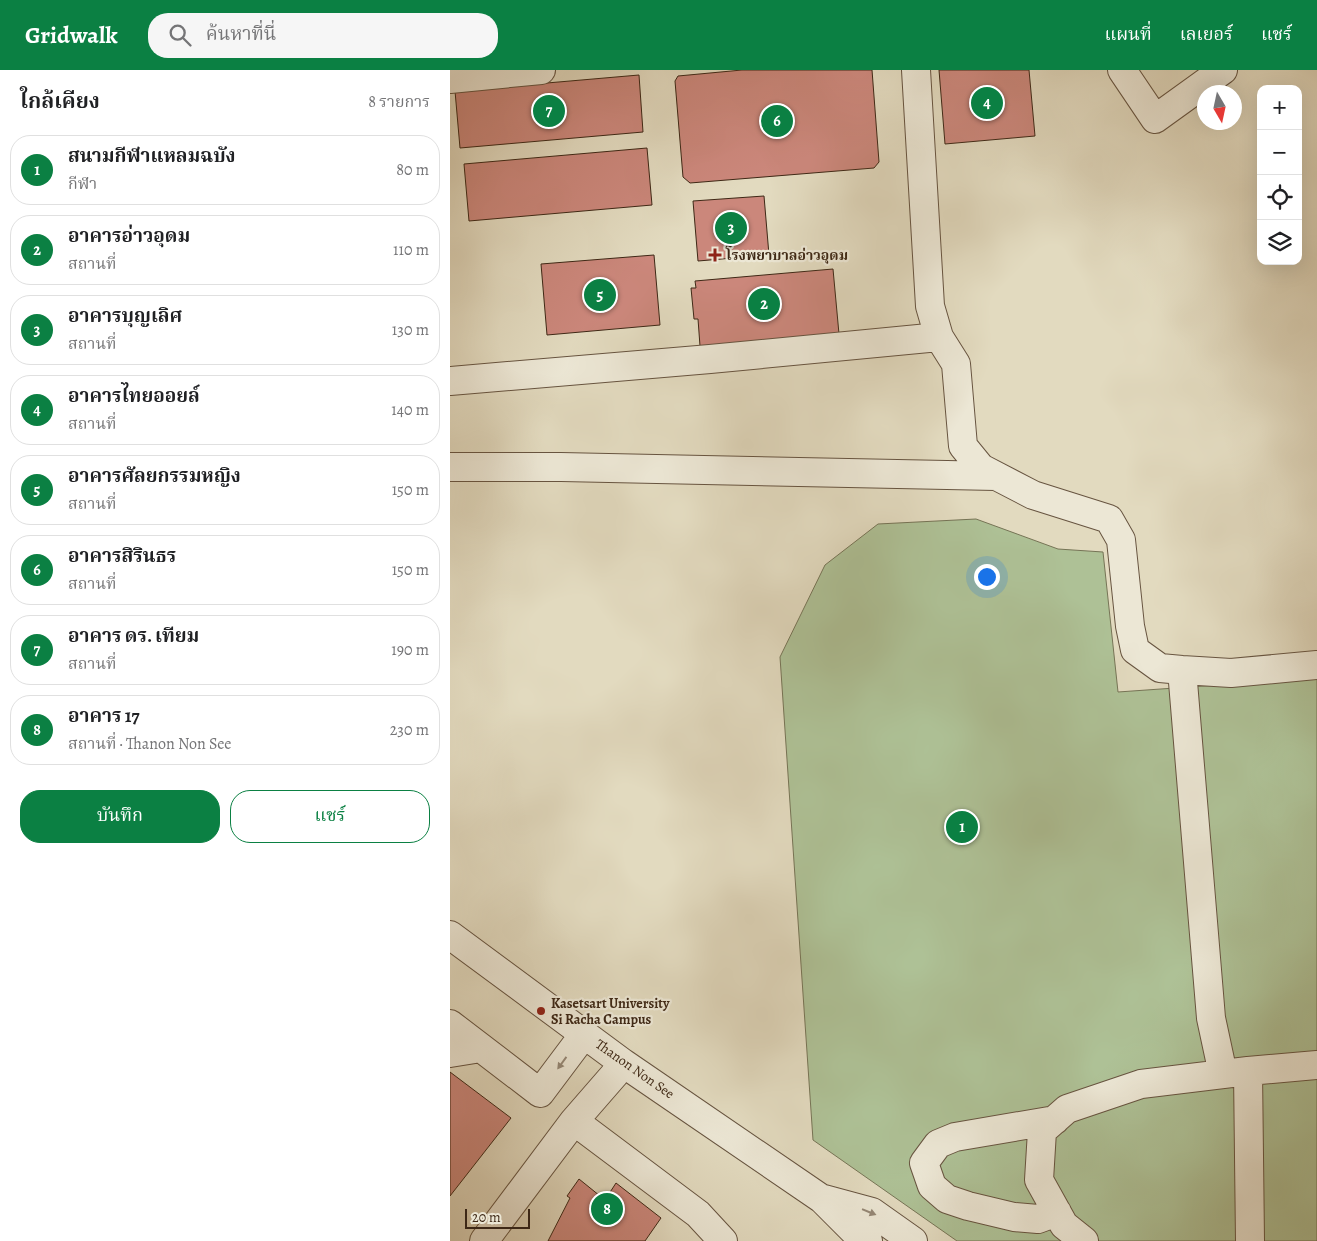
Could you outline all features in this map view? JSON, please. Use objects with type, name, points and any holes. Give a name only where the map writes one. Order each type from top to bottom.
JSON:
[{"type":"street","points":[[450,79],[541,70]]},
{"type":"street","points":[[916,70],[930,306],[939,337],[956,364],[963,446],[981,468],[996,476],[1033,494],[1109,519],[1121,540],[1130,626],[1135,650],[1160,668],[1231,672],[1317,665]]},
{"type":"street","points":[[1122,70],[1155,119],[1223,70]]},
{"type":"street","points":[[450,381],[939,337]]},
{"type":"street","points":[[450,467],[562,467],[996,476]]},
{"type":"street","points":[[1182,670],[1211,1018],[1235,1073],[1250,1241]]},
{"type":"street","name":"Thanon Non See","points":[[450,935],[623,1063],[822,1199],[856,1238]]},
{"type":"street","points":[[450,1024],[540,1093],[583,1033]]},
{"type":"street","points":[[450,1053],[481,1048]]},
{"type":"street","points":[[484,1241],[574,1121],[623,1063]]},
{"type":"street","points":[[1084,1241],[1064,1225],[1039,1180],[1042,1131],[1067,1109],[1141,1084],[1317,1065]]},
{"type":"street","points":[[1055,1120],[955,1137],[938,1144],[924,1163],[932,1186],[947,1198],[968,1206],[1014,1217],[1038,1219],[1057,1212]]},
{"type":"street","points":[[574,1121],[698,1214],[723,1241]]},
{"type":"street","name":"Thanon Non See","points":[[822,1199],[872,1212],[913,1241]]},
{"type":"green space","points":[[976,519],[1058,549],[1103,552],[1118,692],[1317,678],[1317,1241],[957,1241],[813,1140],[780,657],[825,565],[878,524]]},
{"type":"building","points":[[742,70],[872,70],[879,162],[874,168],[690,183],[683,177],[675,81],[678,76]]},
{"type":"building","points":[[939,70],[1029,70],[1035,136],[945,144]]},
{"type":"building","points":[[639,75],[643,132],[460,148],[455,91]]},
{"type":"building","points":[[647,148],[652,205],[469,221],[464,164]]},
{"type":"building","points":[[764,196],[769,255],[698,261],[693,201]]},
{"type":"building","points":[[654,255],[660,325],[547,335],[541,264]]},
{"type":"building","points":[[833,269],[839,334],[700,346],[698,319],[694,319],[691,288],[696,288],[695,281]]},
{"type":"building","points":[[450,1072],[511,1118],[450,1196]]},
{"type":"building","points":[[579,1179],[605,1200],[616,1183],[661,1218],[645,1241],[548,1241],[570,1198],[567,1196]]},
{"type":"place","name":"อาคารไทยออยล์","points":[[987,103]]},
{"type":"place","name":"อาคาร ดร. เทียม","points":[[549,111]]},
{"type":"place","name":"อาคารสิรินธร","points":[[777,121]]},
{"type":"place","name":"อาคารบุญเลิศ","points":[[731,228]]},
{"type":"place","name":"โรงพยาบาลอ่าวอุดม","points":[[715,255]]},
{"type":"place","name":"อาคารศัลยกรรมหญิง","points":[[600,295]]},
{"type":"place","name":"อาคารอ่าวอุดม","points":[[764,304]]},
{"type":"place","name":"สนามกีฬาแหลมฉบัง","points":[[962,827]]},
{"type":"place","name":"Kasetsart University Si Racha Campus","points":[[541,1011]]},
{"type":"place","name":"อาคาร 17","points":[[607,1209]]}]
